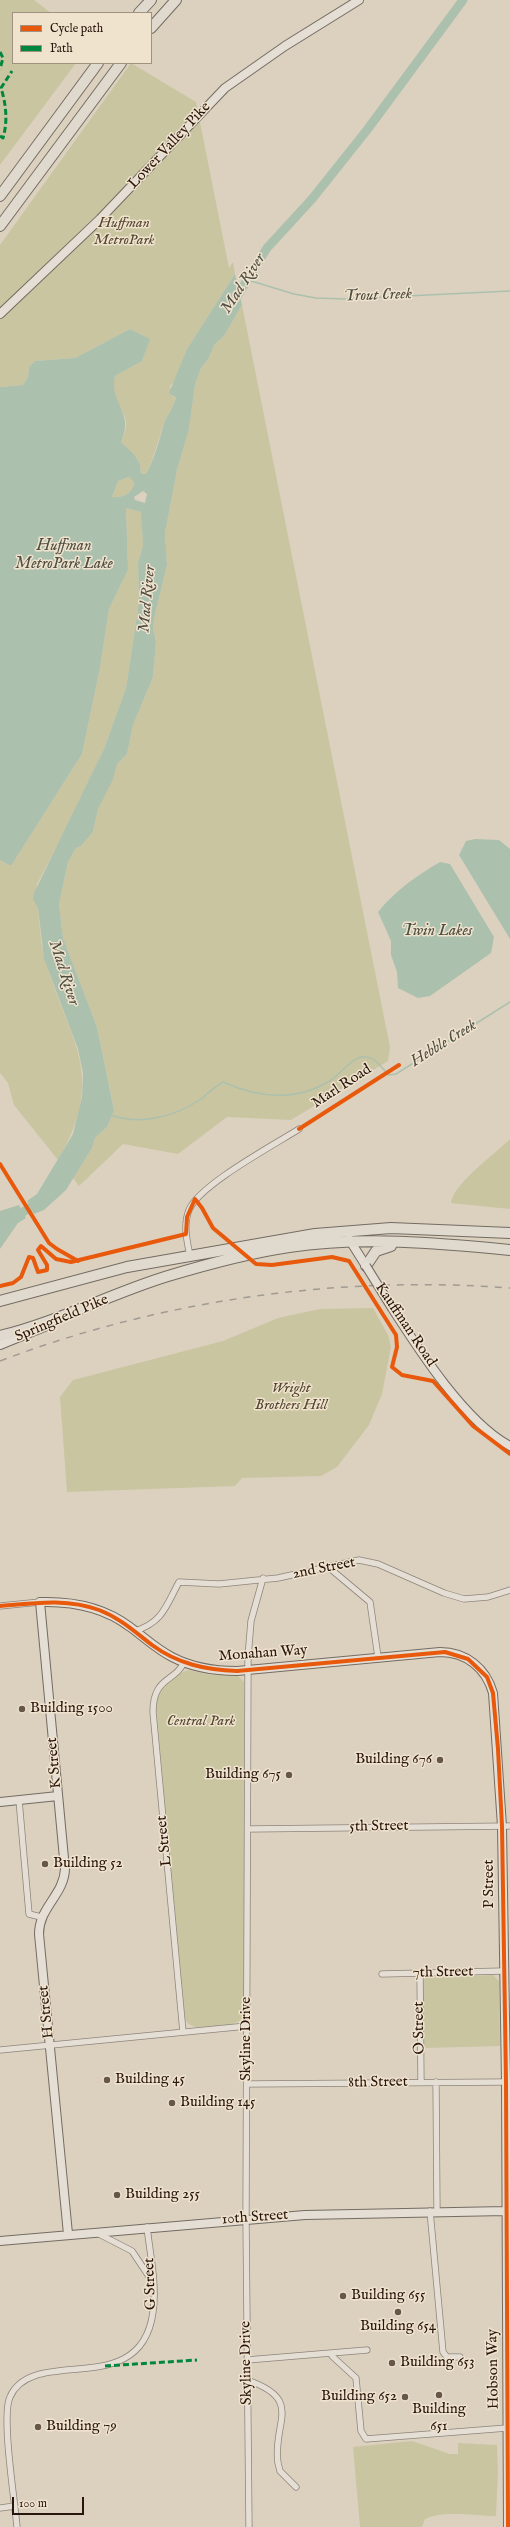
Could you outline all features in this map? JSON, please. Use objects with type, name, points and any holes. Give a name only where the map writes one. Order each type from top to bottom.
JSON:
[{"type":"highway","points":[[140,12],[151,0]]},
{"type":"highway","points":[[152,27],[176,0]]},
{"type":"highway","points":[[0,196],[97,64]]},
{"type":"highway","points":[[0,226],[120,64]]},
{"type":"highway","points":[[0,1301],[99,1275],[190,1256],[342,1231],[414,1228],[510,1233]]},
{"type":"highway","points":[[0,1336],[166,1276],[226,1260],[290,1247],[352,1243],[420,1243],[510,1250]]},
{"type":"highway","points":[[366,1266],[374,1254],[384,1247],[478,1247]]},
{"type":"street","name":"Lower Valley Pike","points":[[0,314],[105,214],[226,88],[285,46],[359,0]]},
{"type":"street","points":[[190,1256],[186,1234],[188,1212],[202,1193],[299,1129]]},
{"type":"street","name":"Kauffman Road","points":[[342,1231],[352,1243],[422,1354],[458,1399],[498,1438],[510,1446]]},
{"type":"street","name":"Springfield Pike","points":[[0,1305],[99,1275]]},
{"type":"street","name":"Springfield Pike","points":[[0,1345],[123,1292]]},
{"type":"street","name":"2nd Street","points":[[135,1631],[148,1627],[158,1620],[179,1582],[219,1584],[281,1577],[355,1560],[369,1561],[389,1568],[444,1593],[464,1599],[488,1597],[510,1590]]},
{"type":"street","points":[[327,1566],[370,1602],[378,1657]]},
{"type":"street","name":"Skyline Drive","points":[[249,2527],[246,2219],[248,1669],[251,1621],[263,1578]]},
{"type":"street","name":"Monahan Way","points":[[0,1606],[40,1602],[62,1602],[86,1606],[114,1617],[157,1648],[184,1662],[214,1670],[248,1669],[378,1657]]},
{"type":"street","name":"K Street","points":[[40,1602],[64,1878],[60,1890],[41,1917]]},
{"type":"street","name":"P Street","points":[[378,1657],[450,1652],[468,1659],[484,1673],[491,1687],[494,1699],[506,1826],[503,1971],[508,2082],[508,2211]]},
{"type":"street","name":"L Street","points":[[184,1662],[182,1668],[161,1684],[155,1694],[153,1706],[184,2032]]},
{"type":"street","points":[[0,1802],[58,1796]]},
{"type":"street","points":[[19,1800],[29,1914],[41,1917]]},
{"type":"street","name":"5th Street","points":[[248,1829],[506,1826]]},
{"type":"street","name":"H Street","points":[[41,1917],[40,1938],[68,2234]]},
{"type":"street","name":"7th Street","points":[[382,1974],[503,1971]]},
{"type":"street","name":"O Street","points":[[420,1973],[421,2082]]},
{"type":"street","points":[[505,2040],[510,2024]]},
{"type":"street","points":[[0,2050],[247,2026]]},
{"type":"street","points":[[436,2082],[434,2211],[443,2352],[447,2357],[460,2357]]},
{"type":"street","name":"8th Street","points":[[247,2084],[508,2082]]},
{"type":"street","name":"10th Street","points":[[0,2241],[147,2227],[340,2213],[508,2211]]},
{"type":"street","name":"Hobson Way","points":[[508,2211],[508,2527]]},
{"type":"street","name":"G Street","points":[[15,2506],[7,2417],[8,2402],[13,2392],[22,2381],[37,2374],[105,2366],[126,2357],[143,2339],[153,2312],[153,2283],[147,2227]]},
{"type":"street","points":[[94,2232],[119,2243],[132,2251],[146,2269],[153,2283]]},
{"type":"street","points":[[247,2360],[367,2350]]},
{"type":"street","points":[[332,2353],[332,2356],[356,2378],[362,2431],[366,2439],[507,2428]]},
{"type":"street","points":[[248,2380],[268,2388],[280,2400],[282,2416],[278,2464],[283,2474],[296,2487]]},
{"type":"street","points":[[0,2508],[15,2506],[17,2527]]},
{"type":"green space","points":[[0,0],[34,0],[50,12],[12,12],[12,64],[75,64],[0,165]]},
{"type":"green space","name":"Huffman MetroPark","points":[[130,64],[196,102],[229,268],[233,262],[235,274],[187,349],[176,380],[170,386],[173,397],[176,398],[165,421],[146,474],[141,474],[140,464],[134,454],[121,442],[125,432],[125,417],[113,396],[112,389],[115,376],[142,361],[149,339],[130,329],[75,358],[35,361],[29,367],[28,377],[23,385],[0,387],[0,245]]},
{"type":"green space","points":[[242,305],[390,1047],[388,1061],[291,1120],[227,1117],[178,1154],[123,1144],[79,1186],[73,1178],[92,1148],[95,1138],[107,1127],[114,1109],[97,1027],[63,938],[59,904],[68,862],[76,848],[81,846],[93,832],[98,809],[117,764],[127,754],[133,725],[153,677],[156,642],[153,628],[154,619],[167,565],[165,533],[177,470],[189,429],[195,385],[201,368],[209,358],[214,345],[224,336]]},
{"type":"green space","points":[[129,477],[134,482],[132,490],[123,496],[112,497],[118,481]]},
{"type":"green space","points":[[126,508],[142,512],[143,545],[138,563],[139,603],[126,688],[104,749],[73,816],[37,884],[36,904],[38,908],[43,954],[54,988],[73,1036],[79,1058],[82,1080],[80,1104],[73,1130],[58,1160],[14,1105],[8,1083],[0,1073],[0,860],[11,866],[82,754],[100,668],[109,609],[128,570]]},
{"type":"green space","points":[[510,1139],[510,1209],[451,1203],[453,1196],[466,1179]]},
{"type":"green space","name":"Wright Brothers Hill","points":[[373,1308],[388,1335],[391,1347],[382,1394],[369,1425],[337,1467],[321,1476],[242,1478],[235,1486],[67,1492],[60,1397],[73,1380],[223,1341],[278,1318],[320,1309]]},
{"type":"green space","name":"Central Park","points":[[188,1670],[211,1675],[238,1676],[244,1682],[244,2017],[232,2024],[213,2028],[194,2027],[188,2023],[185,2018],[156,1706],[159,1694],[166,1684],[171,1679]]},
{"type":"green space","points":[[493,1975],[499,1981],[500,2046],[423,2048],[423,1982],[425,1978]]},
{"type":"green space","points":[[412,2441],[450,2454],[458,2454],[458,2443],[497,2445],[498,2473],[496,2516],[450,2514],[432,2516],[425,2519],[422,2527],[360,2527],[353,2447]]},
{"type":"water","name":"Huffman MetroPark Lake","points":[[235,274],[242,305],[224,336],[214,345],[209,358],[201,368],[195,385],[189,429],[177,470],[165,533],[167,565],[154,619],[153,628],[156,642],[153,677],[133,725],[127,754],[117,764],[113,779],[98,809],[93,832],[81,846],[76,848],[68,862],[59,904],[63,938],[97,1027],[114,1110],[107,1127],[95,1138],[92,1148],[66,1190],[44,1210],[34,1214],[32,1211],[37,1207],[32,1209],[30,1206],[34,1202],[29,1204],[27,1201],[37,1194],[73,1134],[82,1097],[83,1073],[78,1049],[44,959],[38,908],[33,899],[34,893],[104,749],[126,688],[139,603],[138,563],[143,545],[141,512],[126,508],[128,570],[109,609],[100,668],[82,754],[11,866],[0,860],[0,387],[23,385],[28,377],[29,367],[35,361],[75,358],[130,329],[150,339],[142,361],[115,376],[114,386],[115,394],[124,415],[125,423],[125,431],[121,442],[134,454],[140,464],[141,474],[146,474],[165,421],[176,398],[169,393],[187,349]],"holes":[[[129,477],[134,482],[132,490],[123,496],[112,497],[118,481]],[[143,491],[147,494],[145,503],[135,500],[134,497]]]},
{"type":"water","name":"Twin Lakes","points":[[475,839],[499,840],[510,849],[510,939],[459,855],[466,841]]},
{"type":"water","name":"Twin Lakes","points":[[440,862],[450,864],[494,937],[491,953],[430,996],[418,998],[398,988],[397,972],[391,955],[391,941],[378,912],[407,884]]},
{"type":"water","points":[[19,1205],[21,1209],[16,1212],[22,1211],[24,1213],[19,1217],[25,1216],[26,1218],[18,1223],[0,1249],[0,1211]]},
{"type":"waterway","name":"Mad River","points":[[233,303],[267,248],[312,199],[367,130],[463,0]]},
{"type":"waterway","name":"Trout Creek","points":[[248,280],[294,294],[316,298],[345,299],[510,291]]},
{"type":"waterway","name":"Hebble Creek","points":[[111,1115],[134,1120],[158,1118],[191,1105],[223,1082],[250,1092],[264,1094],[291,1095],[305,1092],[331,1080],[352,1062],[361,1057],[373,1059],[389,1075],[396,1074],[510,1002]]},
{"type":"waterway","name":"Mad River","points":[[0,1226],[41,1201]]},
{"type":"railway","points":[[0,1361],[61,1340],[123,1322],[187,1308],[251,1297],[316,1289],[381,1285],[446,1285],[510,1288]]},
{"type":"marked path","points":[[0,52],[3,58],[0,69]]},
{"type":"marked path","points":[[0,136],[3,138],[6,119],[1,88],[12,71]]},
{"type":"marked path","points":[[105,2366],[197,2360]]},
{"type":"cycle path","name":"Marl Road","points":[[299,1129],[399,1065]]},
{"type":"cycle path","points":[[0,1164],[49,1243],[78,1261]]},
{"type":"cycle path","points":[[0,1286],[13,1283],[21,1277],[29,1257],[33,1258],[38,1272],[47,1270],[47,1265],[38,1250],[41,1246],[56,1259],[71,1262],[186,1234],[187,1217],[195,1199],[202,1208],[213,1228],[256,1264],[272,1265],[332,1257],[349,1261],[396,1335],[397,1347],[392,1367],[402,1375],[433,1381],[473,1426],[510,1454]]},
{"type":"cycle path","points":[[0,1606],[50,1602],[87,1606],[114,1617],[162,1652],[172,1657],[193,1665],[214,1669],[237,1671],[445,1652],[468,1659],[487,1677],[493,1693],[498,1749],[502,1826],[506,2082],[508,2527]]},
{"type":"place","name":"Building 1500","points":[[22,1709]]},
{"type":"place","name":"Building 676","points":[[440,1760]]},
{"type":"place","name":"Building 675","points":[[289,1775]]},
{"type":"place","name":"Building 52","points":[[45,1864]]},
{"type":"place","name":"Building 45","points":[[107,2080]]},
{"type":"place","name":"Building 145","points":[[172,2103]]},
{"type":"place","name":"Building 255","points":[[117,2195]]},
{"type":"place","name":"Building 655","points":[[343,2296]]},
{"type":"place","name":"Building 654","points":[[398,2312]]},
{"type":"place","name":"Building 653","points":[[392,2363]]},
{"type":"place","name":"Building 651","points":[[439,2395]]},
{"type":"place","name":"Building 652","points":[[405,2397]]},
{"type":"place","name":"Building 79","points":[[38,2427]]}]
